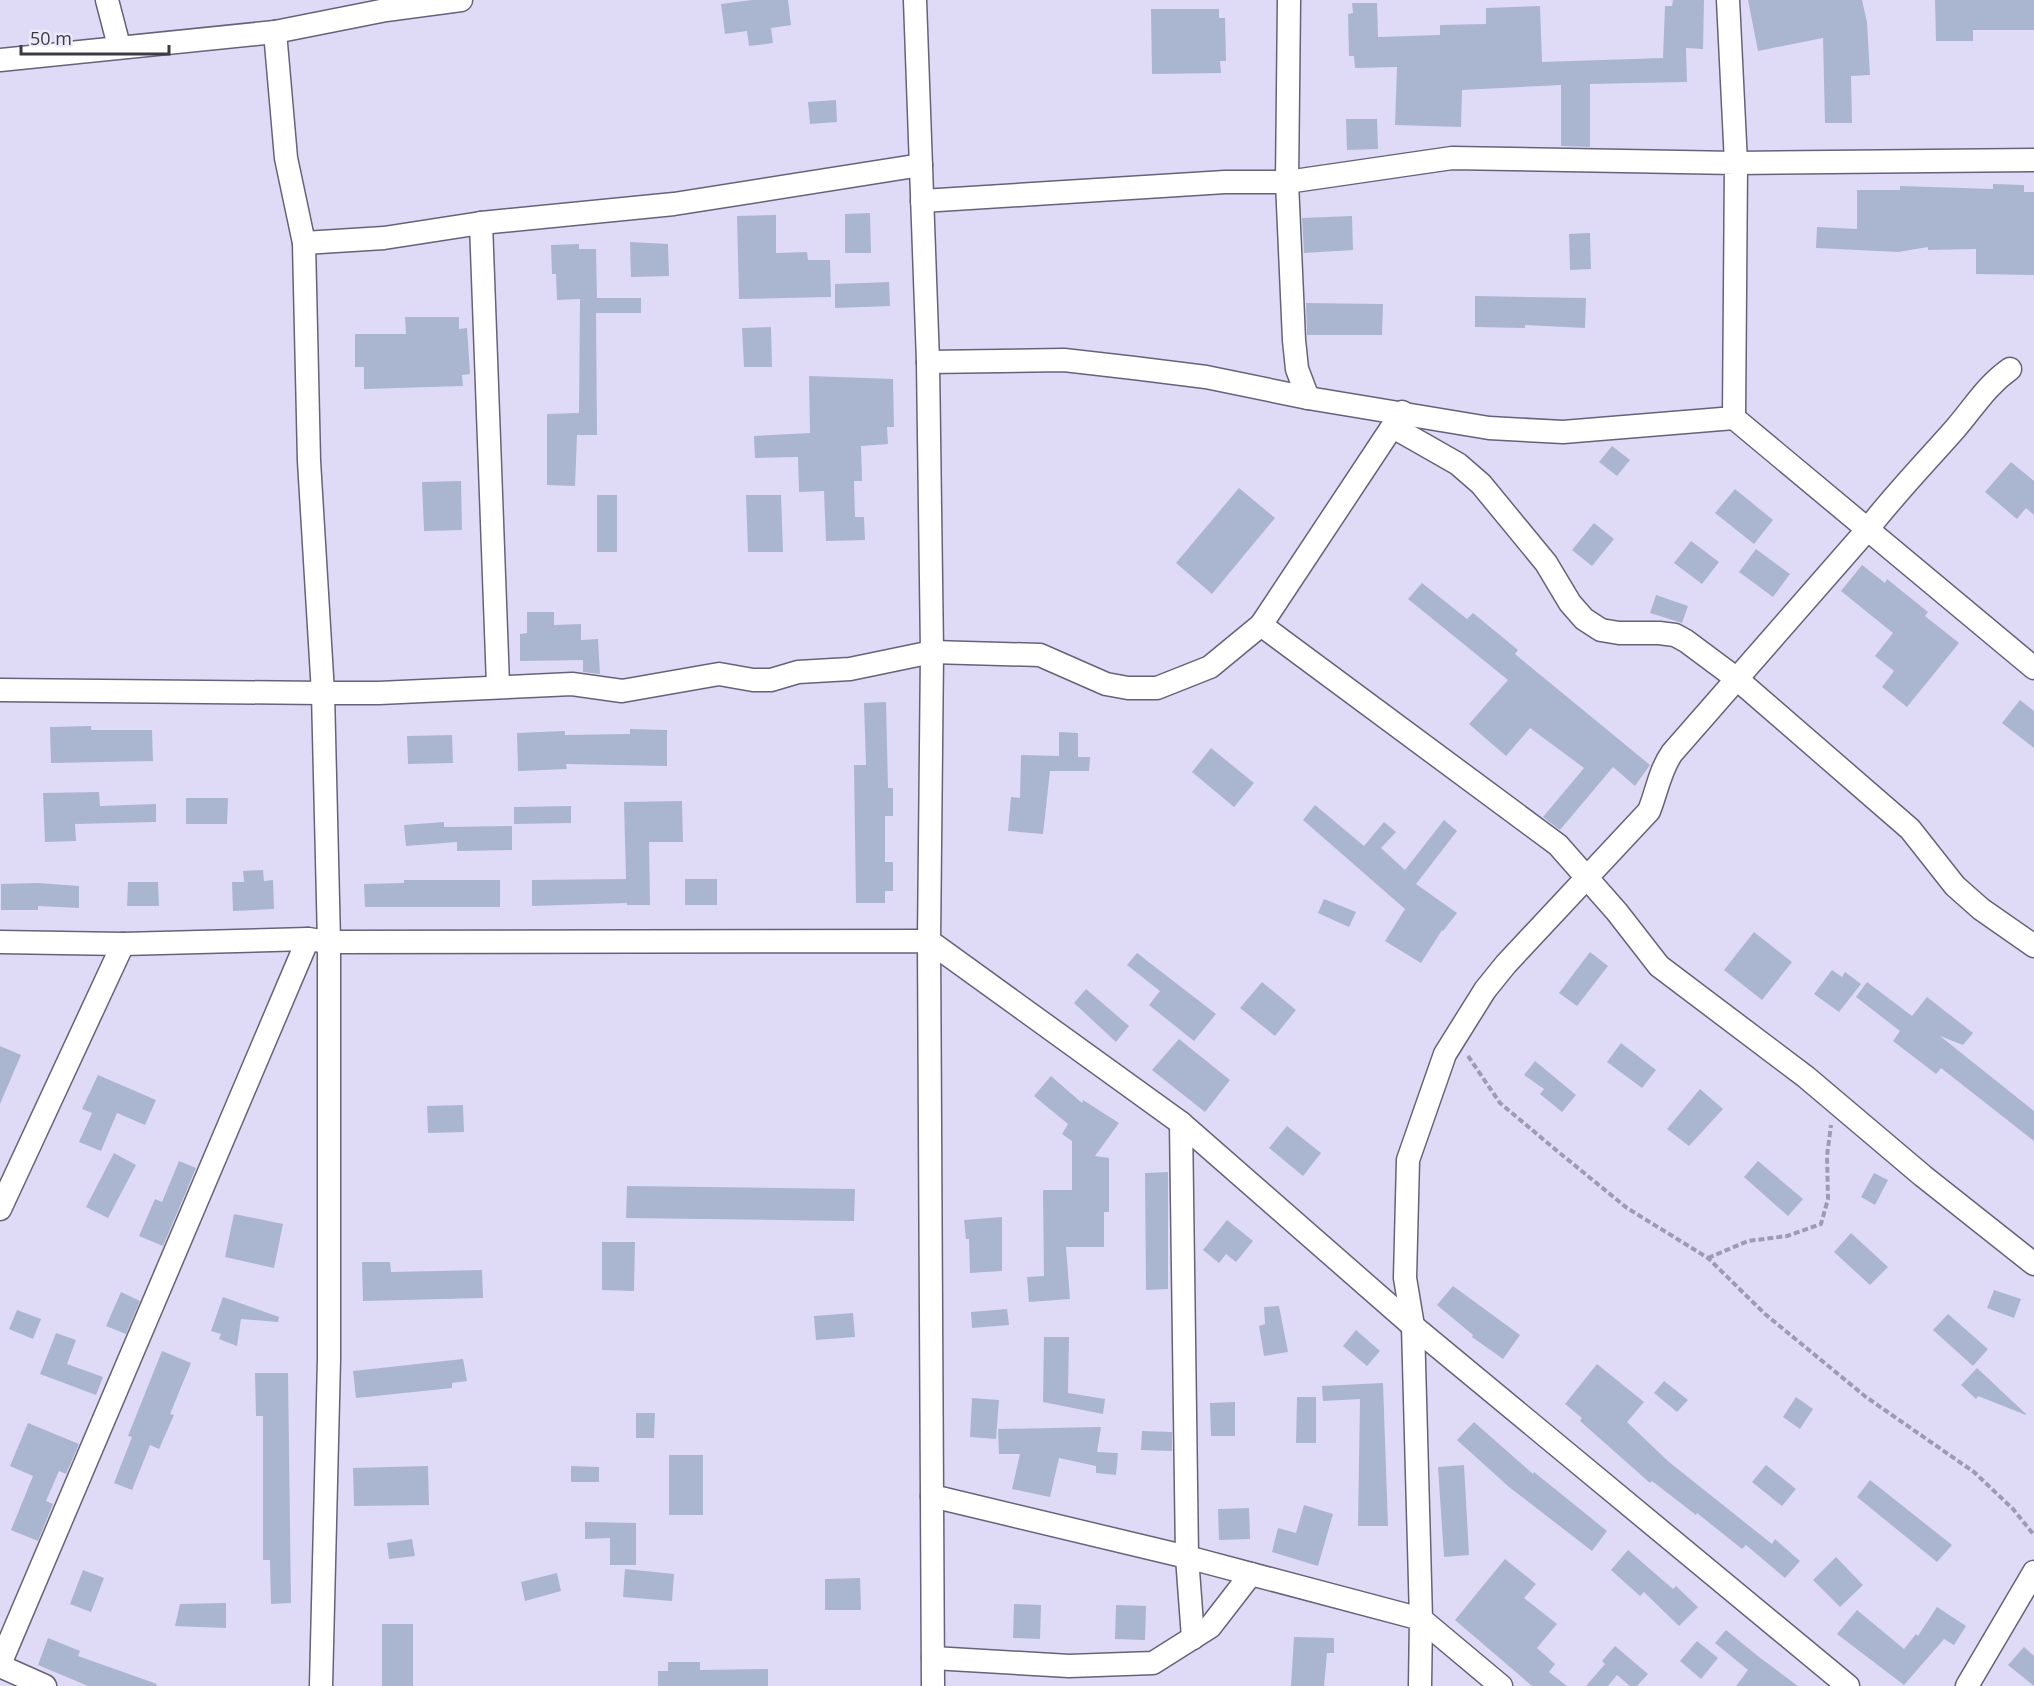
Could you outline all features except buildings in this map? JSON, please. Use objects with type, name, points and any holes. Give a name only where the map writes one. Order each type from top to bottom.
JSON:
[{"type":"street","points":[[107,0],[119,46]]},
{"type":"street","points":[[0,60],[119,46],[275,32],[385,5],[461,0]]},
{"type":"street","points":[[915,0],[928,362],[932,652],[929,941],[933,1686]]},
{"type":"street","points":[[1289,0],[1287,182],[1294,340],[1297,369],[1308,398]]},
{"type":"street","points":[[1728,0],[1736,163],[1734,418]]},
{"type":"street","points":[[275,32],[286,158],[304,243],[309,473],[323,693],[318,940],[329,1359],[321,1686]]},
{"type":"street","points":[[922,201],[1225,182],[1287,182],[1452,158],[1736,163],[2034,160]]},
{"type":"street","points":[[304,243],[384,238],[481,223],[674,204],[921,165]]},
{"type":"street","points":[[481,223],[498,685]]},
{"type":"street","points":[[928,362],[1064,360],[1206,377],[1308,398],[1397,420],[1489,428],[1563,432],[1734,418],[2034,668]]},
{"type":"street","points":[[1420,1686],[1421,1619],[1413,1326],[1405,1278],[1408,1161],[1445,1054],[1485,990],[1506,964],[1649,811],[1658,789],[1662,767],[1868,530],[1891,499],[1956,428],[1991,382],[2010,369]]},
{"type":"street","points":[[0,690],[379,693],[498,685],[572,684],[622,691],[719,674],[753,680],[771,680],[798,672],[850,669],[932,652],[1040,655],[1106,684],[1128,688],[1157,688],[1210,667],[1262,626],[1397,420]]},
{"type":"street","points":[[1397,420],[1458,464],[1481,484],[1546,563],[1570,603],[1584,619],[1601,630],[1675,635],[1737,679],[1910,829],[1955,886],[1981,909],[2034,946]]},
{"type":"street","points":[[1262,626],[1558,845],[1659,966],[1806,1077],[1923,1176],[2034,1264]]},
{"type":"street","points":[[45,1686],[0,1665],[318,940]]},
{"type":"street","points":[[0,942],[123,944],[318,940],[929,941],[1181,1123],[1413,1326],[1848,1686]]},
{"type":"street","points":[[0,1209],[123,944]]},
{"type":"street","points":[[1181,1123],[1186,1557],[1193,1638]]},
{"type":"street","points":[[932,1496],[1186,1557],[1421,1619],[1501,1686]]},
{"type":"street","points":[[1967,1686],[2034,1572]]},
{"type":"street","points":[[933,1658],[1069,1666],[1153,1663],[1210,1627],[1251,1574]]},
{"type":"path","points":[[1455,1038],[1500,1103],[1627,1208],[1708,1258],[1765,1314],[1866,1397],[1974,1472],[2013,1509],[2034,1535]]},
{"type":"path","points":[[1708,1258],[1748,1241],[1787,1236],[1821,1224],[1828,1199],[1828,1131],[1838,1105]]}]
